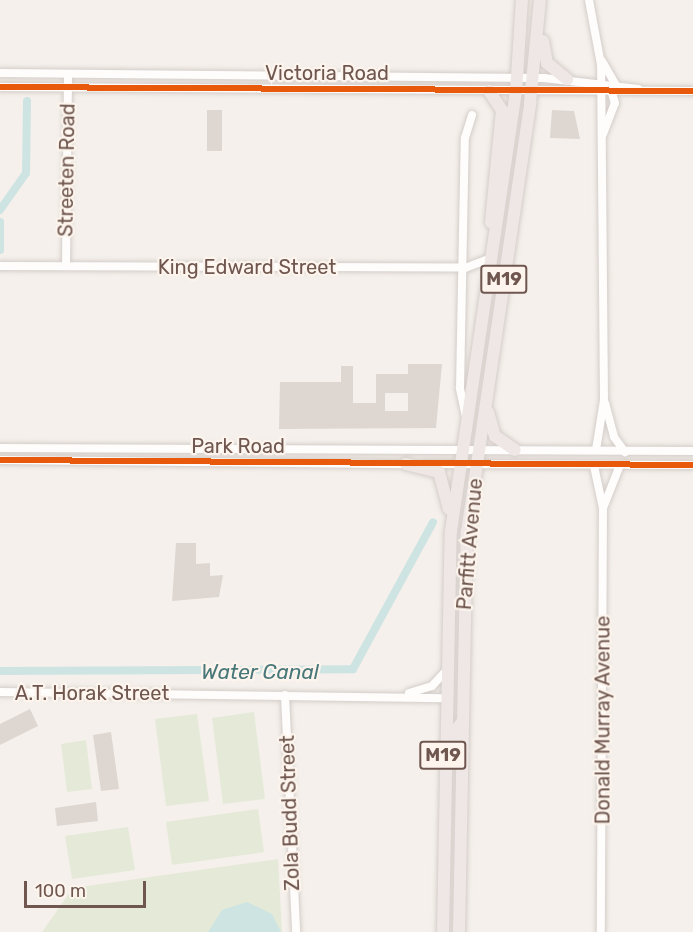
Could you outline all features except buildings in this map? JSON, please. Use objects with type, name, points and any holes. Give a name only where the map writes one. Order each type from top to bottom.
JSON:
[{"type":"highway","name":"M19","points":[[518,79],[522,0]]},
{"type":"highway","name":"M19","points":[[532,92],[540,6]]},
{"type":"highway","points":[[540,6],[547,63],[567,80]]},
{"type":"highway","name":"Parfitt Avenue","points":[[443,932],[444,673],[451,531],[518,79]]},
{"type":"highway","points":[[489,91],[502,110],[490,207],[495,231]]},
{"type":"highway","name":"Parfitt Avenue","points":[[459,932],[464,593],[479,450],[532,92]]},
{"type":"highway","points":[[486,399],[495,436],[515,450]]},
{"type":"highway","points":[[406,464],[443,477],[451,531]]},
{"type":"highway","points":[[444,698],[454,683],[456,611],[464,593]]},
{"type":"highway","points":[[443,797],[452,777],[452,735],[462,722]]},
{"type":"street","points":[[589,0],[602,83],[598,93],[602,137],[604,400],[596,450]]},
{"type":"street","points":[[599,56],[614,89],[615,106],[602,137]]},
{"type":"street","name":"Victoria Road","points":[[0,74],[533,78],[602,83],[614,89]]},
{"type":"street","name":"Streeten Road","points":[[66,266],[68,74]]},
{"type":"street","points":[[149,75],[152,88]]},
{"type":"street","points":[[224,76],[224,89]]},
{"type":"street","points":[[384,77],[387,90]]},
{"type":"street","name":"Victoria Road","points":[[0,87],[598,93],[614,89],[693,92]]},
{"type":"street","name":"Parfitt Avenue","points":[[467,420],[460,388],[465,268],[465,138],[472,115]]},
{"type":"street","name":"King Edward Street","points":[[1,266],[465,268],[491,258]]},
{"type":"street","points":[[604,400],[614,437],[625,452]]},
{"type":"street","name":"Park Road","points":[[0,448],[596,450],[625,452],[693,450]]},
{"type":"street","name":"Park Road","points":[[0,460],[693,465]]},
{"type":"street","name":"Donald Murray Avenue","points":[[603,508],[620,465]]},
{"type":"street","name":"Donald Murray Avenue","points":[[594,466],[603,508],[601,932]]},
{"type":"street","name":"A.T. Horak Street","points":[[400,694],[432,686],[444,673]]},
{"type":"street","name":"A.T. Horak Street","points":[[0,692],[400,694],[444,698]]},
{"type":"street","name":"Zola Budd Street","points":[[285,694],[296,932]]},
{"type":"green space","points":[[254,712],[265,799],[223,804],[212,718]]},
{"type":"green space","points":[[197,714],[209,801],[166,806],[155,719]]},
{"type":"green space","points":[[86,740],[92,789],[67,792],[61,744]]},
{"type":"green space","points":[[258,809],[264,852],[172,865],[166,822]]},
{"type":"green space","points":[[128,827],[135,870],[72,879],[65,836]]},
{"type":"green space","points":[[278,859],[282,932],[42,932],[73,888]]},
{"type":"shaded area","points":[[247,902],[272,914],[281,932],[208,932],[222,910]]},
{"type":"waterway","points":[[0,210],[26,173],[27,101]]},
{"type":"waterway","points":[[0,222],[0,250]]},
{"type":"waterway","name":"Water Canal","points":[[0,671],[353,669],[433,522]]},
{"type":"cycle path","points":[[0,87],[693,91]]},
{"type":"cycle path","points":[[0,460],[693,465]]}]
